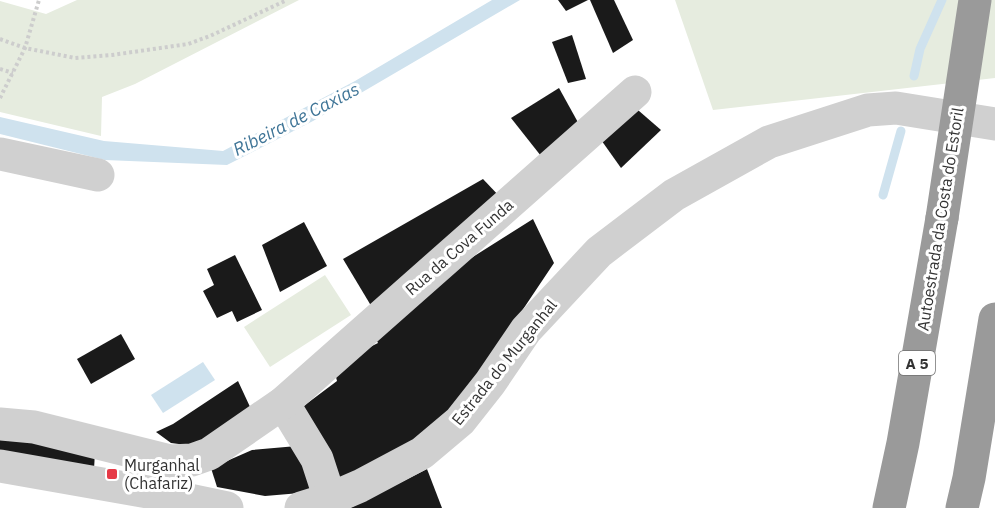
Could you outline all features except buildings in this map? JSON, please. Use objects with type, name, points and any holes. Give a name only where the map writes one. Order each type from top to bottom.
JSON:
[{"type":"highway","name":"Autoestrada da Costa do Estoril","points":[[889,508],[903,443],[942,218],[975,0]]},
{"type":"highway","points":[[962,508],[995,319]]},
{"type":"street","name":"Rua da Cova Funda","points":[[170,461],[192,460],[209,454],[283,403],[635,92]]},
{"type":"street","name":"Estrada do Murganhal","points":[[315,504],[360,486],[422,453],[460,421],[490,383],[526,330],[599,252],[674,195],[769,142],[868,110],[896,108],[995,124]]},
{"type":"street","points":[[0,154],[98,175]]},
{"type":"street","points":[[283,403],[316,459],[315,504]]},
{"type":"street","points":[[0,424],[34,427],[170,461],[165,495]]},
{"type":"street","points":[[0,466],[227,508]]},
{"type":"path","points":[[0,98],[25,48],[39,0]]},
{"type":"path","points":[[0,39],[25,48],[75,58],[112,55],[188,44],[287,0]]},
{"type":"path","points":[[0,69],[13,74]]},
{"type":"shaded area","points":[[77,0],[299,0],[135,84],[102,97],[101,136],[0,112],[0,1],[46,14]]},
{"type":"shaded area","points":[[675,0],[995,0],[995,78],[713,110]]},
{"type":"shaded area","points":[[325,275],[351,315],[270,367],[244,327]]},
{"type":"water","name":"Ribeira de Caxias","points":[[492,0],[520,0],[313,121],[227,165],[105,160],[0,134],[0,117],[104,141],[223,151],[355,81]]},
{"type":"water","points":[[203,362],[215,380],[163,413],[151,395]]},
{"type":"waterway","points":[[914,76],[920,49],[942,0]]},
{"type":"waterway","points":[[883,195],[901,131]]},
{"type":"place","name":"Murganhal (Chafariz)","points":[[112,474]]}]
